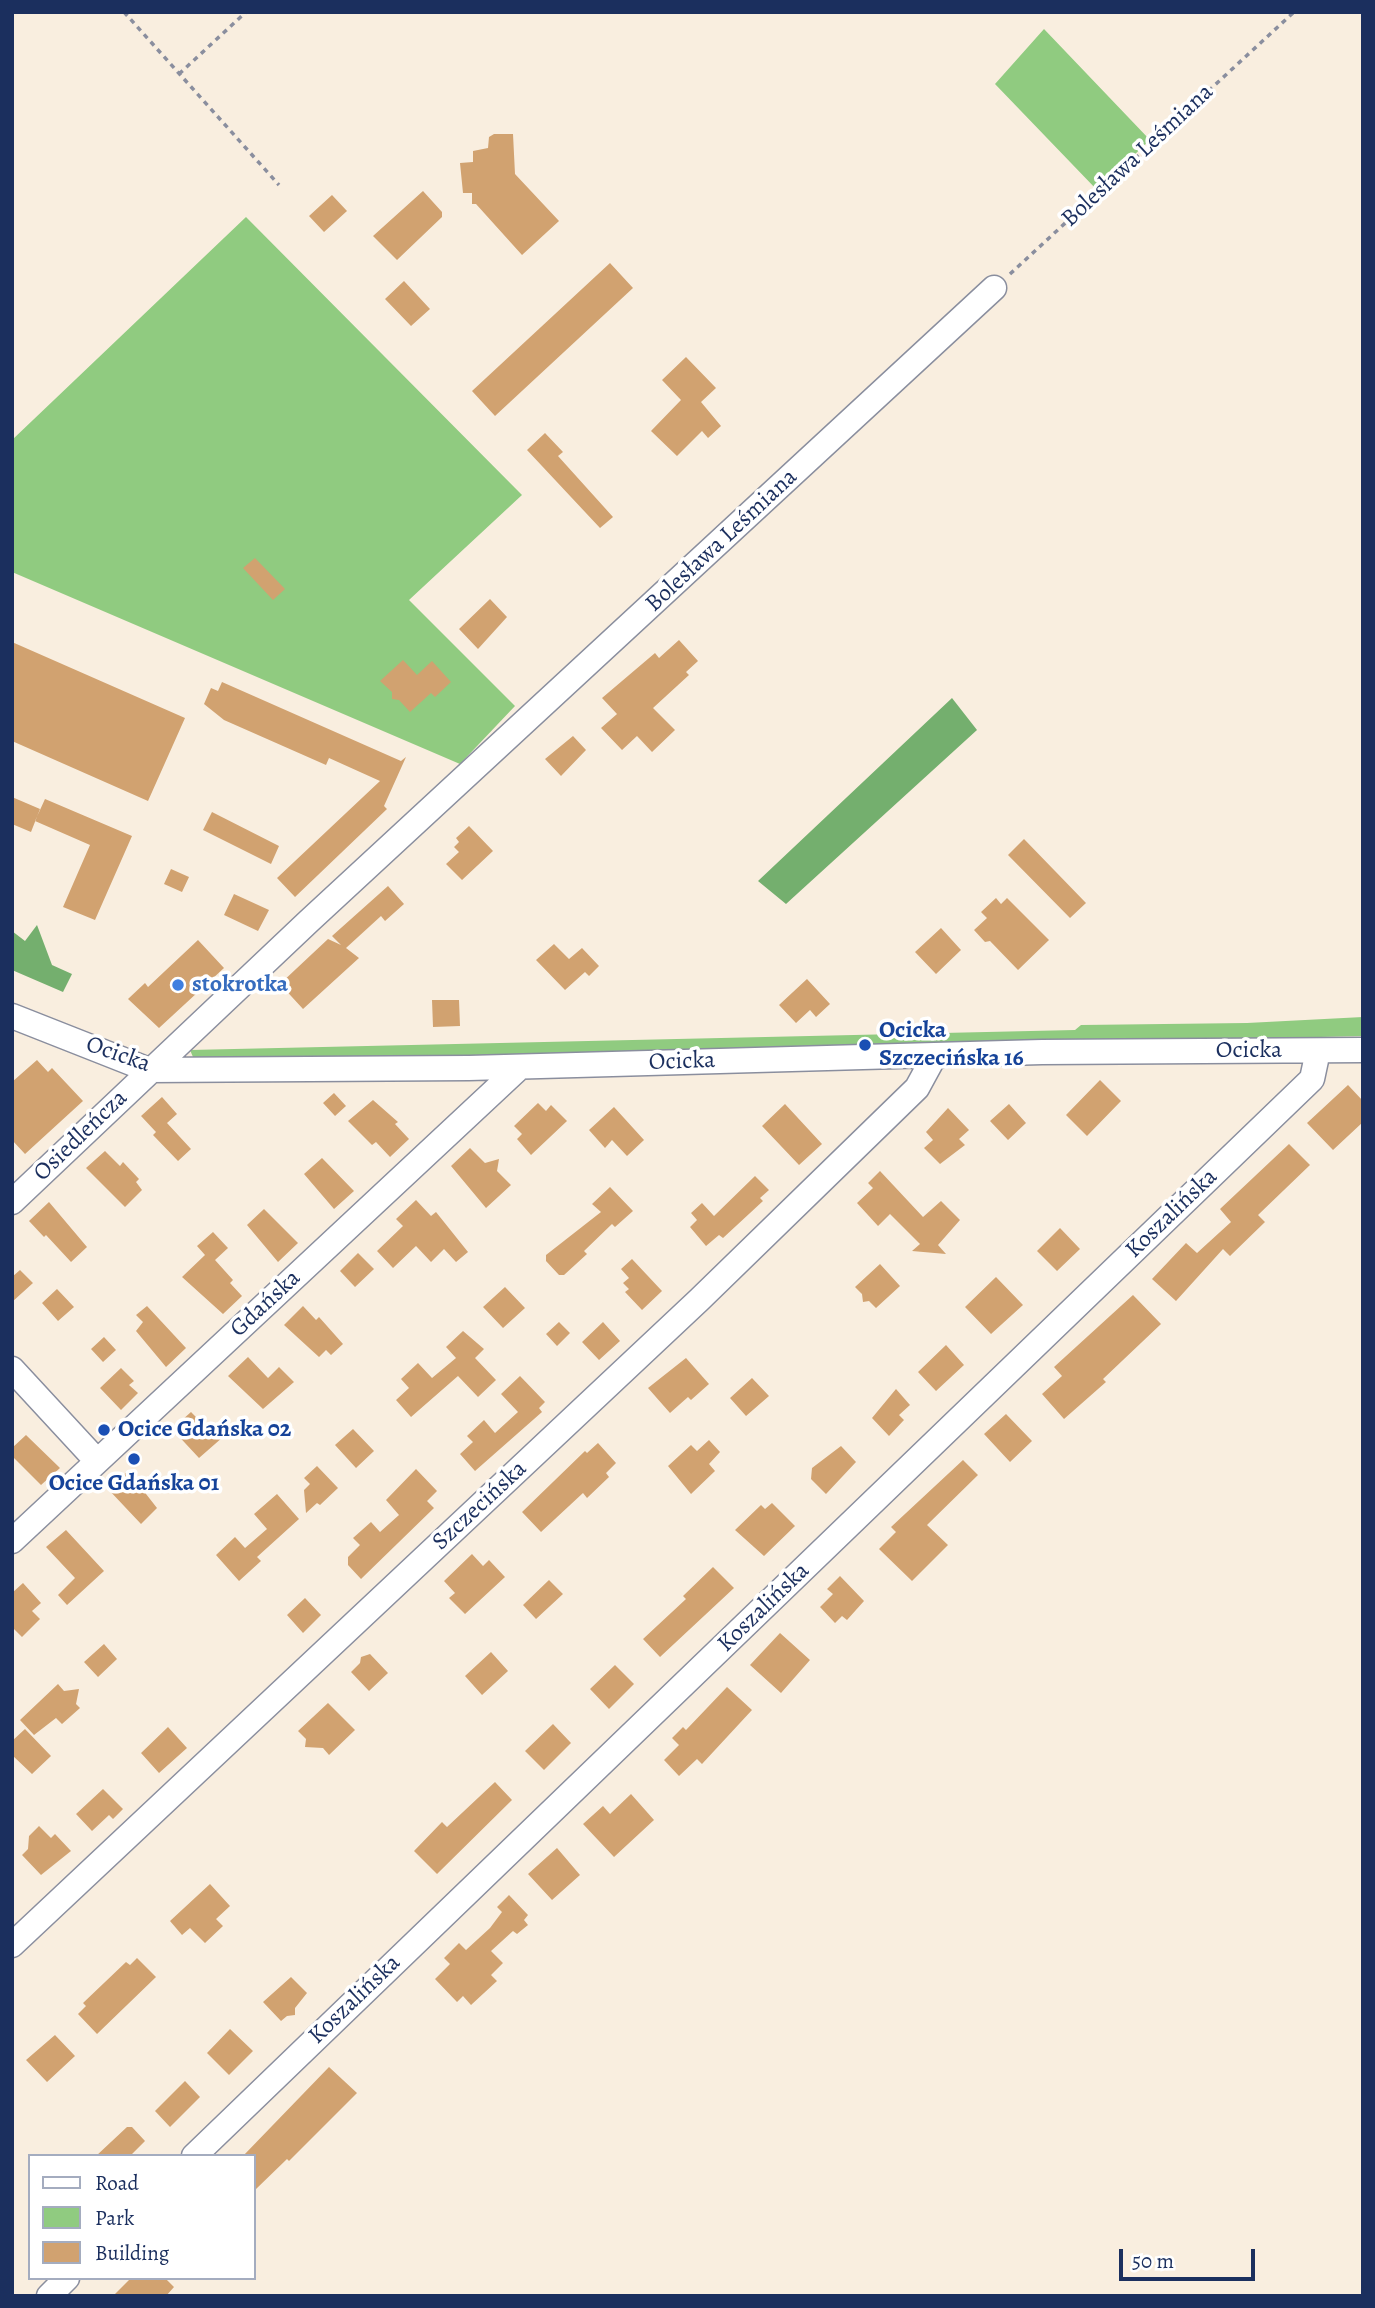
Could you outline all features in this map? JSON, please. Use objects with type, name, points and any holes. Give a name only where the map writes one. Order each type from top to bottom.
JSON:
[{"type":"street","name":"Bolesława Leśmiana","points":[[149,1070],[994,289]]},
{"type":"street","name":"Ocicka","points":[[12,1016],[149,1070],[520,1067],[935,1055],[1363,1050]]},
{"type":"street","name":"Koszalińska","points":[[196,2154],[1312,1079],[1318,1051]]},
{"type":"street","name":"Szczecińska","points":[[12,1945],[749,1252],[917,1088],[935,1055]]},
{"type":"street","name":"Gdańska","points":[[12,1541],[520,1067]]},
{"type":"street","name":"Osiedleńcza","points":[[12,1202],[149,1070]]},
{"type":"street","points":[[12,1369],[97,1461]]},
{"type":"street","points":[[49,2296],[65,2280]]},
{"type":"path","points":[[124,12],[279,185]]},
{"type":"path","points":[[179,74],[246,12]]},
{"type":"path","name":"Bolesława Leśmiana","points":[[994,289],[1294,12]]},
{"type":"green space","points":[[1044,29],[1150,140],[1097,190],[995,84]]},
{"type":"green space","points":[[246,217],[522,495],[409,600],[515,706],[460,764],[12,572],[12,440]]},
{"type":"green space","points":[[952,698],[977,730],[786,904],[758,881]]},
{"type":"green space","points":[[37,925],[52,965],[72,974],[63,992],[12,970],[12,931],[25,941]]},
{"type":"green space","points":[[1363,1017],[1363,1036],[196,1064],[190,1050],[1075,1030],[1081,1025],[1247,1023]]},
{"type":"building","points":[[494,134],[513,134],[515,174],[559,221],[522,255],[476,204],[472,204],[472,193],[463,193],[460,163],[473,162],[473,151],[488,148],[489,137]]},
{"type":"building","points":[[423,191],[442,212],[442,217],[397,260],[373,236]]},
{"type":"building","points":[[332,195],[347,211],[324,232],[309,216]]},
{"type":"building","points":[[610,263],[633,288],[495,416],[472,391]]},
{"type":"building","points":[[404,281],[430,309],[411,326],[385,299]]},
{"type":"building","points":[[686,357],[716,388],[701,402],[721,426],[708,438],[702,431],[677,456],[651,431],[681,400],[662,380]]},
{"type":"building","points":[[545,433],[563,452],[558,456],[613,517],[600,528],[527,450]]},
{"type":"building","points":[[255,558],[285,589],[273,600],[243,568]]},
{"type":"building","points":[[490,599],[507,617],[478,649],[459,629]]},
{"type":"building","points":[[679,640],[698,661],[686,672],[689,675],[653,708],[675,730],[652,752],[637,736],[622,750],[601,728],[617,714],[602,698],[655,653],[659,658]]},
{"type":"building","points":[[12,642],[185,718],[148,801],[12,741]]},
{"type":"building","points":[[403,660],[417,675],[432,661],[451,682],[435,697],[431,693],[410,712],[399,700],[392,699],[392,692],[380,681]]},
{"type":"building","points":[[222,682],[401,761],[406,757],[384,806],[387,809],[295,897],[277,878],[380,781],[329,758],[326,765],[224,720],[204,704],[211,688],[218,691]]},
{"type":"building","points":[[573,736],[586,750],[561,776],[545,759]]},
{"type":"building","points":[[12,797],[40,809],[31,832],[12,824]]},
{"type":"building","points":[[45,799],[132,836],[95,920],[63,907],[90,845],[35,821]]},
{"type":"building","points":[[212,812],[279,846],[271,864],[203,830]]},
{"type":"building","points":[[469,826],[493,851],[462,880],[446,864],[459,852],[454,847],[459,842],[456,838]]},
{"type":"building","points":[[1024,839],[1086,903],[1070,918],[1008,855]]},
{"type":"building","points":[[171,869],[189,877],[182,892],[164,884]]},
{"type":"building","points":[[388,886],[404,904],[385,921],[381,916],[346,948],[359,958],[303,1009],[280,984],[328,939],[341,945],[332,936]]},
{"type":"building","points":[[234,894],[269,910],[258,931],[224,915]]},
{"type":"building","points":[[996,898],[1001,904],[1007,898],[1049,940],[1018,970],[990,941],[985,942],[974,930],[987,918],[981,912]]},
{"type":"building","points":[[941,928],[961,950],[936,974],[915,952]]},
{"type":"building","name":"stokrotka","points":[[198,940],[224,968],[159,1028],[128,999],[145,983],[148,987]]},
{"type":"building","points":[[554,944],[569,959],[582,948],[599,966],[589,976],[585,972],[565,990],[536,960]]},
{"type":"building","points":[[807,979],[830,1004],[816,1017],[810,1010],[796,1023],[779,1005]]},
{"type":"building","points":[[432,1000],[459,1000],[460,1026],[433,1027]]},
{"type":"building","points":[[37,1060],[48,1072],[52,1068],[83,1101],[25,1154],[12,1140],[12,1082]]},
{"type":"building","points":[[1100,1080],[1121,1101],[1087,1136],[1066,1115]]},
{"type":"building","points":[[1348,1085],[1363,1101],[1363,1122],[1333,1150],[1307,1123]]},
{"type":"building","points":[[334,1093],[346,1106],[335,1116],[323,1103]]},
{"type":"building","points":[[162,1097],[177,1114],[167,1123],[191,1149],[178,1161],[153,1135],[156,1132],[141,1116]]},
{"type":"building","points":[[373,1100],[398,1122],[395,1124],[409,1139],[390,1157],[376,1142],[372,1145],[348,1121]]},
{"type":"building","points":[[538,1103],[546,1111],[551,1105],[567,1121],[531,1155],[517,1139],[522,1134],[514,1126]]},
{"type":"building","points":[[785,1104],[822,1144],[799,1165],[762,1126]]},
{"type":"building","points":[[1009,1104],[1026,1123],[1008,1140],[990,1121]]},
{"type":"building","points":[[614,1107],[644,1140],[627,1156],[612,1140],[605,1148],[589,1130]]},
{"type":"building","points":[[948,1108],[969,1130],[959,1139],[965,1145],[940,1164],[924,1148],[933,1140],[926,1132]]},
{"type":"building","points":[[1289,1144],[1310,1165],[1258,1215],[1265,1222],[1230,1256],[1223,1249],[1176,1301],[1152,1279],[1186,1243],[1197,1253],[1231,1222],[1220,1209]]},
{"type":"building","points":[[470,1148],[485,1163],[499,1159],[497,1171],[511,1185],[486,1208],[451,1166]]},
{"type":"building","points":[[105,1151],[120,1166],[123,1162],[139,1179],[136,1182],[142,1190],[125,1207],[86,1168]]},
{"type":"building","points":[[322,1158],[354,1191],[334,1209],[304,1174]]},
{"type":"building","points":[[880,1171],[923,1217],[941,1201],[960,1220],[938,1245],[946,1254],[912,1251],[920,1244],[890,1214],[878,1226],[857,1203],[873,1188],[868,1183]]},
{"type":"building","points":[[755,1176],[769,1190],[760,1198],[763,1201],[723,1238],[719,1235],[706,1246],[690,1227],[697,1220],[691,1213],[702,1203],[714,1216]]},
{"type":"building","points":[[610,1187],[633,1211],[615,1227],[612,1224],[584,1251],[587,1254],[564,1275],[559,1275],[546,1261],[546,1255],[601,1212],[592,1204]]},
{"type":"building","points":[[416,1200],[431,1216],[436,1212],[468,1252],[456,1262],[444,1249],[431,1262],[416,1246],[393,1268],[377,1251],[403,1226],[396,1219]]},
{"type":"building","points":[[49,1202],[87,1247],[71,1262],[29,1221]]},
{"type":"building","points":[[264,1209],[298,1243],[278,1262],[247,1225]]},
{"type":"building","points":[[1060,1228],[1080,1249],[1057,1271],[1037,1251]]},
{"type":"building","points":[[213,1232],[228,1248],[215,1260],[233,1280],[230,1283],[242,1296],[223,1314],[182,1277],[205,1255],[197,1246]]},
{"type":"building","points":[[358,1253],[374,1269],[355,1287],[340,1271]]},
{"type":"building","points":[[632,1259],[662,1291],[642,1310],[625,1292],[629,1289],[623,1283],[629,1278],[621,1269]]},
{"type":"building","points":[[880,1264],[900,1286],[876,1308],[869,1301],[863,1302],[862,1294],[855,1287]]},
{"type":"building","points":[[20,1270],[33,1283],[12,1302],[12,1277]]},
{"type":"building","points":[[996,1277],[1023,1305],[991,1334],[965,1307]]},
{"type":"building","points":[[505,1287],[525,1308],[503,1328],[483,1307]]},
{"type":"building","points":[[57,1289],[74,1307],[58,1321],[42,1303]]},
{"type":"building","points":[[1133,1295],[1161,1324],[1103,1379],[1106,1382],[1064,1419],[1042,1394],[1062,1376],[1054,1367]]},
{"type":"building","points":[[147,1306],[186,1348],[166,1367],[136,1331],[143,1322],[136,1315]]},
{"type":"building","points":[[303,1306],[316,1320],[319,1317],[343,1344],[331,1355],[326,1350],[319,1357],[284,1325]]},
{"type":"building","points":[[559,1322],[570,1333],[557,1346],[546,1334]]},
{"type":"building","points":[[603,1322],[620,1341],[599,1360],[582,1342]]},
{"type":"building","points":[[463,1331],[484,1349],[475,1358],[496,1380],[478,1397],[458,1376],[411,1417],[396,1400],[409,1388],[401,1379],[418,1363],[432,1378],[456,1358],[446,1347]]},
{"type":"building","points":[[104,1337],[116,1350],[103,1362],[91,1349]]},
{"type":"building","points":[[946,1345],[964,1365],[936,1391],[918,1372]]},
{"type":"building","points":[[248,1357],[268,1378],[279,1367],[294,1382],[263,1409],[228,1376]]},
{"type":"building","points":[[686,1358],[709,1384],[670,1413],[648,1388]]},
{"type":"building","points":[[121,1368],[134,1381],[129,1385],[138,1393],[121,1410],[100,1388]]},
{"type":"building","points":[[520,1376],[545,1402],[539,1408],[542,1412],[475,1471],[460,1454],[473,1442],[467,1436],[484,1420],[495,1433],[518,1412],[501,1394]]},
{"type":"building","points":[[752,1378],[769,1396],[746,1416],[730,1398]]},
{"type":"building","points":[[896,1389],[910,1405],[899,1415],[904,1420],[889,1436],[872,1418]]},
{"type":"building","points":[[191,1412],[205,1426],[209,1423],[223,1437],[199,1458],[172,1429]]},
{"type":"building","points":[[1006,1414],[1032,1441],[1010,1462],[984,1434]]},
{"type":"building","points":[[353,1429],[374,1451],[356,1468],[335,1445]]},
{"type":"building","points":[[26,1435],[60,1468],[41,1485],[12,1456],[12,1448]]},
{"type":"building","points":[[709,1440],[720,1452],[709,1464],[715,1471],[691,1494],[668,1466],[691,1445],[697,1451]]},
{"type":"building","points":[[598,1443],[616,1463],[606,1473],[609,1477],[587,1498],[583,1493],[541,1532],[522,1512],[585,1451],[587,1453]]},
{"type":"building","points":[[841,1446],[856,1462],[826,1494],[811,1479],[812,1468]]},
{"type":"building","points":[[963,1460],[978,1475],[927,1525],[948,1545],[912,1581],[879,1549],[896,1532],[891,1527]]},
{"type":"building","points":[[317,1466],[338,1488],[320,1505],[317,1503],[306,1513],[304,1490],[310,1484],[304,1478]]},
{"type":"building","points":[[416,1469],[437,1491],[427,1501],[434,1508],[361,1579],[348,1565],[348,1557],[360,1545],[353,1538],[371,1522],[380,1532],[399,1515],[386,1500]]},
{"type":"building","points":[[128,1471],[157,1508],[141,1524],[108,1489]]},
{"type":"building","points":[[277,1494],[299,1519],[257,1557],[261,1561],[239,1581],[216,1555],[235,1537],[245,1548],[267,1529],[254,1514]]},
{"type":"building","points":[[772,1503],[795,1526],[764,1556],[735,1530],[761,1505],[765,1509]]},
{"type":"building","points":[[66,1530],[104,1571],[67,1605],[58,1595],[75,1578],[46,1547]]},
{"type":"building","points":[[472,1554],[483,1566],[489,1560],[505,1577],[465,1614],[449,1598],[455,1593],[444,1581]]},
{"type":"building","points":[[713,1567],[734,1588],[660,1657],[643,1639],[686,1599],[683,1596]]},
{"type":"building","points":[[840,1576],[864,1601],[847,1620],[842,1616],[835,1623],[820,1607],[833,1594],[827,1589]]},
{"type":"building","points":[[549,1580],[563,1594],[536,1619],[523,1605]]},
{"type":"building","points":[[23,1583],[41,1603],[32,1611],[40,1619],[22,1637],[12,1627],[12,1593]]},
{"type":"building","points":[[305,1598],[321,1615],[303,1633],[287,1615]]},
{"type":"building","points":[[780,1633],[810,1660],[781,1693],[750,1665]]},
{"type":"building","points":[[104,1644],[117,1659],[98,1677],[84,1662]]},
{"type":"building","points":[[491,1652],[508,1671],[482,1695],[465,1676]]},
{"type":"building","points":[[370,1654],[388,1673],[369,1691],[351,1672],[360,1663],[361,1657]]},
{"type":"building","points":[[615,1665],[634,1684],[609,1709],[590,1689]]},
{"type":"building","points":[[58,1684],[64,1691],[79,1689],[76,1704],[80,1708],[62,1724],[56,1718],[34,1735],[20,1720]]},
{"type":"building","points":[[727,1687],[752,1710],[702,1764],[697,1759],[679,1776],[664,1760],[679,1745],[672,1738],[683,1727],[686,1730]]},
{"type":"building","points":[[328,1703],[355,1730],[329,1755],[323,1748],[305,1747],[306,1739],[298,1731]]},
{"type":"building","points":[[553,1724],[571,1743],[544,1770],[525,1751]]},
{"type":"building","points":[[168,1727],[187,1748],[159,1773],[141,1753]]},
{"type":"building","points":[[25,1729],[51,1756],[32,1774],[12,1755],[12,1741]]},
{"type":"building","points":[[495,1782],[512,1800],[437,1874],[414,1851],[442,1822],[447,1827]]},
{"type":"building","points":[[103,1789],[123,1809],[113,1819],[109,1815],[92,1831],[76,1814]]},
{"type":"building","points":[[631,1794],[654,1820],[614,1857],[583,1824],[603,1806],[610,1814]]},
{"type":"building","points":[[39,1826],[51,1838],[55,1834],[71,1851],[41,1875],[22,1855],[28,1849],[29,1836]]},
{"type":"building","points":[[557,1848],[580,1875],[552,1900],[528,1874]]},
{"type":"building","points":[[210,1884],[230,1906],[216,1919],[223,1926],[205,1943],[190,1928],[182,1935],[170,1921]]},
{"type":"building","points":[[509,1895],[528,1915],[524,1920],[528,1925],[517,1934],[513,1931],[491,1951],[503,1963],[491,1975],[497,1981],[471,2005],[463,1996],[457,2002],[435,1979],[450,1964],[444,1958],[459,1943],[466,1950],[490,1928],[502,1912],[497,1907]]},
{"type":"building","points":[[137,1958],[156,1977],[97,2034],[78,2014],[86,2006],[83,2003],[126,1962],[130,1965]]},
{"type":"building","points":[[291,1977],[307,1993],[295,2008],[295,2015],[287,2016],[281,2021],[263,2002]]},
{"type":"building","points":[[230,2029],[253,2051],[229,2075],[207,2053]]},
{"type":"building","points":[[55,2035],[75,2056],[47,2082],[26,2060]]},
{"type":"building","points":[[329,2067],[357,2093],[289,2161],[287,2159],[256,2189],[256,2154],[245,2154]]},
{"type":"building","points":[[185,2081],[200,2097],[170,2127],[155,2111]]},
{"type":"building","points":[[127,2127],[132,2127],[145,2141],[132,2154],[98,2154]]},
{"type":"building","points":[[129,2280],[167,2280],[174,2287],[166,2296],[113,2296]]},
{"type":"place","name":"stokrotka","points":[[178,985]]},
{"type":"place","name":"Ocicka Szczecińska 16","points":[[865,1045]]},
{"type":"place","name":"Ocice Gdańska 02","points":[[104,1430]]},
{"type":"place","name":"Ocice Gdańska 01","points":[[134,1459]]}]
